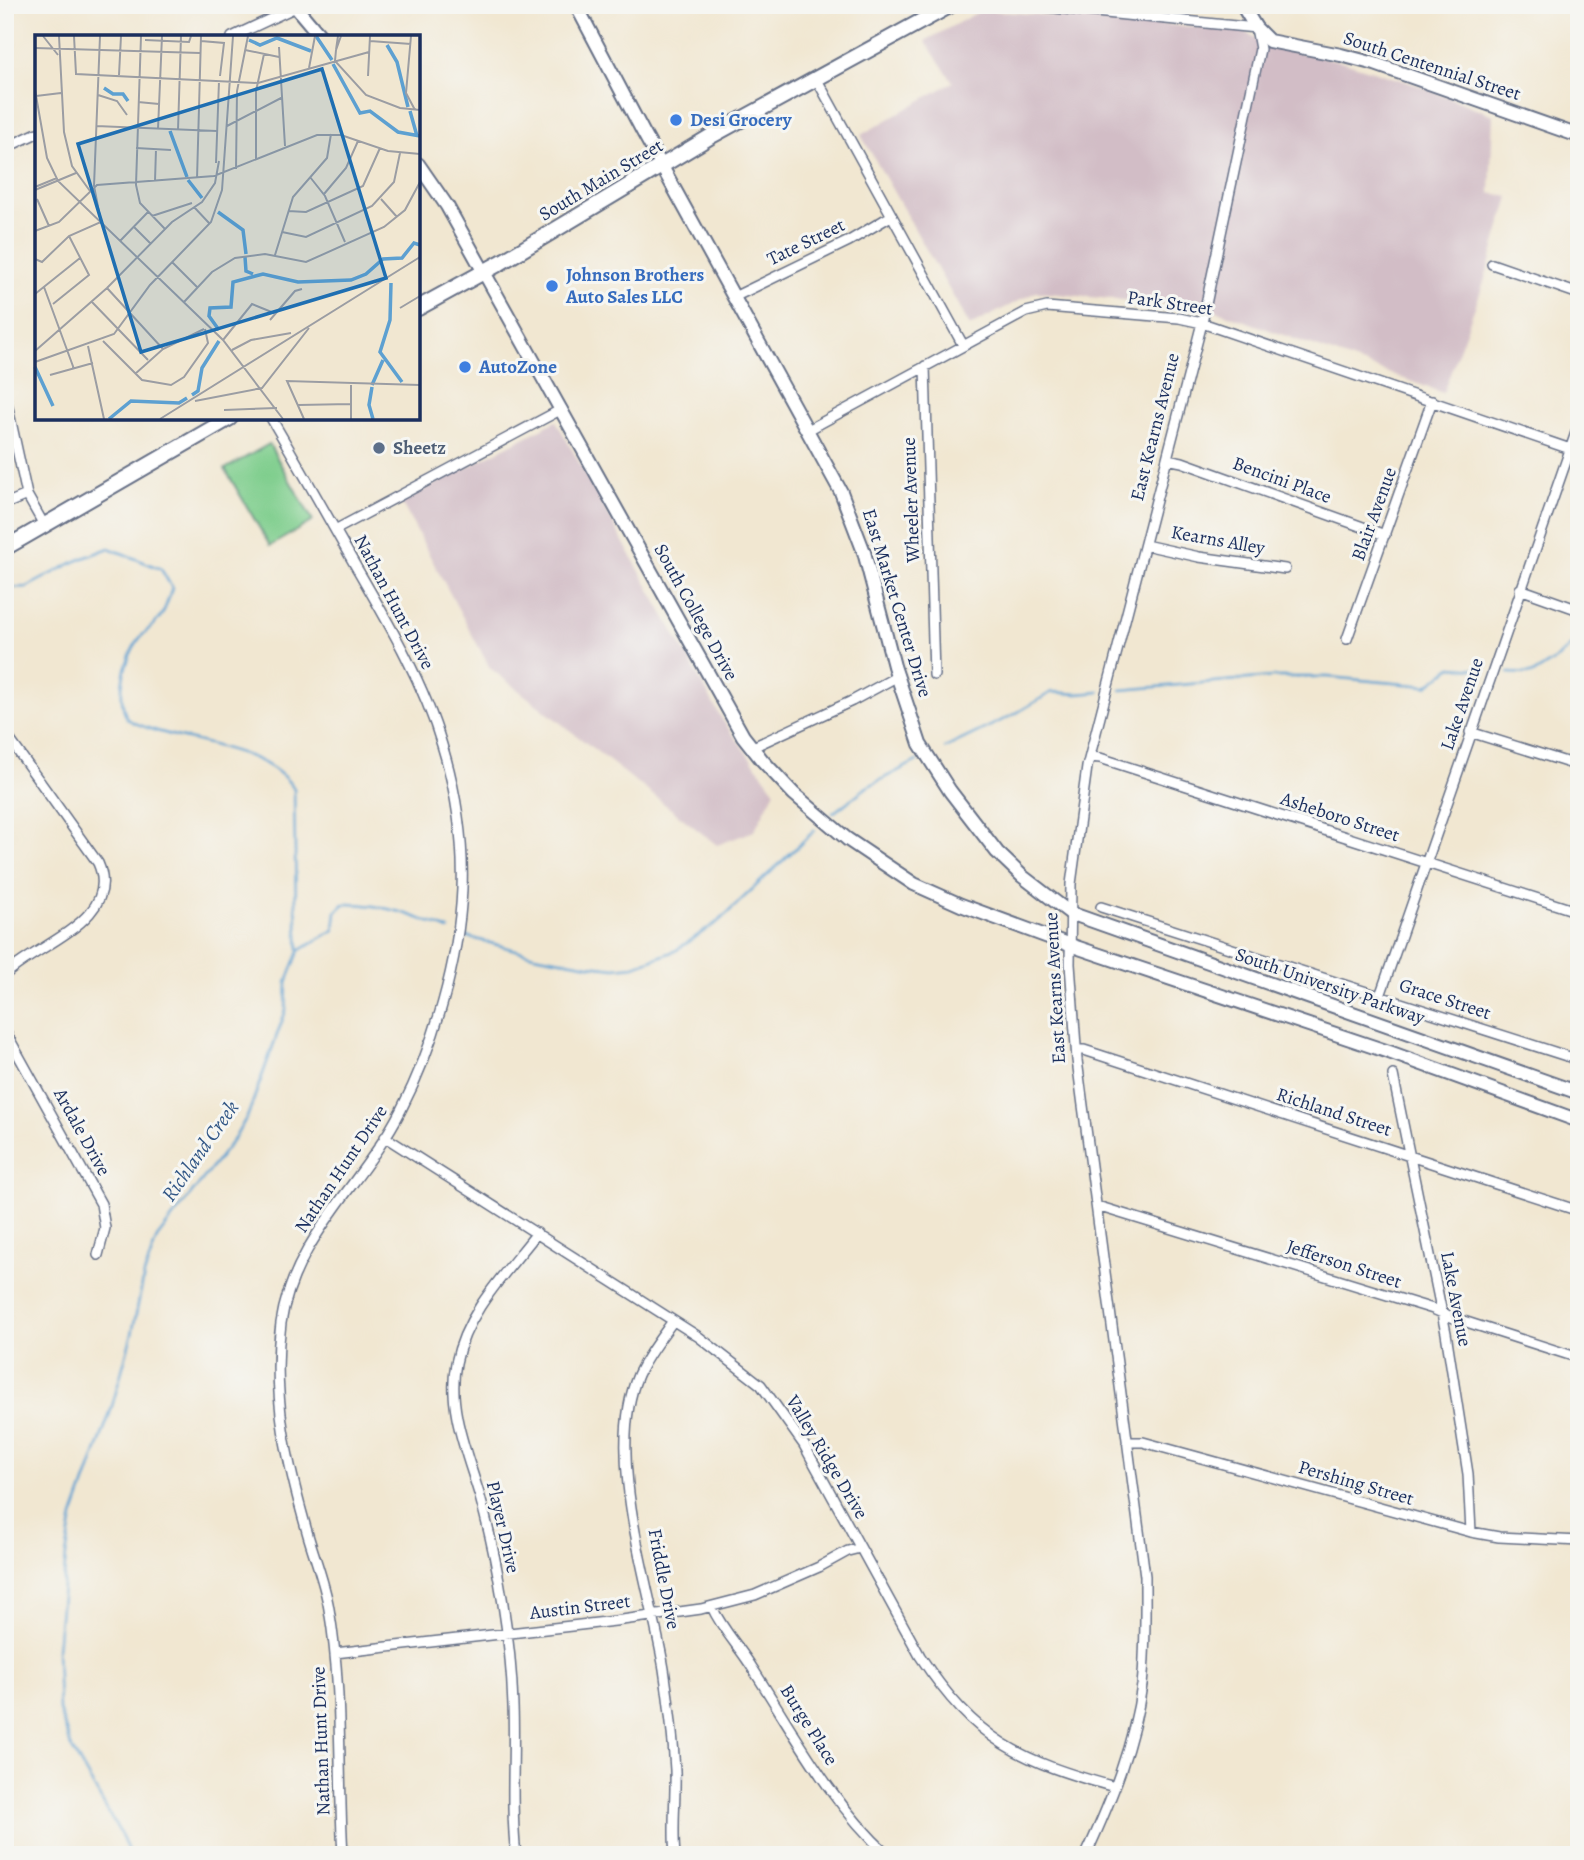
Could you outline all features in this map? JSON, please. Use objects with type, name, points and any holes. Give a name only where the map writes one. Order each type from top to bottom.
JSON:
[{"type":"main road","name":"East Market Center Drive","points":[[576,5],[841,492],[864,552],[920,744],[950,792],[997,852],[1022,876],[1070,913]]},
{"type":"main road","name":"South Main Street","points":[[420,306],[484,272],[662,165],[951,5]]},
{"type":"main road","name":"East Kearns Avenue","points":[[1242,5],[1256,28]]},
{"type":"main road","points":[[296,6],[319,35]]},
{"type":"main road","name":"South Centennial Street","points":[[1256,28],[1269,41],[1375,64],[1579,136]]},
{"type":"main road","name":"South College Drive","points":[[420,167],[447,205],[738,727],[762,760],[794,793],[847,839],[914,884],[961,905],[1070,945]]},
{"type":"main road","points":[[5,548],[227,420]]},
{"type":"main road","name":"South University Parkway","points":[[1070,913],[1579,1093]]},
{"type":"main road","points":[[1070,945],[1401,1057],[1579,1121]]},
{"type":"street","name":"South Centennial Street","points":[[1025,5],[1256,28]]},
{"type":"street","points":[[236,35],[296,6]]},
{"type":"street","name":"East Kearns Avenue","points":[[1086,1855],[1128,1752],[1137,1711],[1146,1639],[1145,1576],[1072,1001],[1071,884],[1090,757],[1202,323],[1259,53],[1256,28]]},
{"type":"street","points":[[816,78],[963,345]]},
{"type":"street","points":[[5,148],[35,134]]},
{"type":"street","name":"Tate Street","points":[[734,297],[849,241],[891,216]]},
{"type":"street","points":[[1492,264],[1579,294]]},
{"type":"street","name":"Park Street","points":[[808,430],[1026,312],[1047,307],[1179,318],[1202,323],[1574,450]]},
{"type":"street","name":"Wheeler Avenue","points":[[925,366],[934,675]]},
{"type":"street","points":[[5,394],[27,495],[44,525]]},
{"type":"street","name":"Blair Avenue","points":[[1347,639],[1432,401]]},
{"type":"street","points":[[335,530],[562,409]]},
{"type":"street","name":"Nathan Hunt Drive","points":[[272,420],[410,666],[435,724],[450,774],[460,840],[462,887],[446,986],[420,1070],[385,1137],[323,1224],[302,1261],[288,1296],[279,1342],[278,1384],[285,1446],[329,1606],[335,1653],[343,1855]]},
{"type":"street","name":"Lake Avenue","points":[[1380,996],[1520,589],[1574,450],[1579,424]]},
{"type":"street","name":"Bencini Place","points":[[1167,459],[1385,535]]},
{"type":"street","points":[[5,504],[27,495]]},
{"type":"street","name":"Kearns Alley","points":[[1145,545],[1199,557],[1285,569]]},
{"type":"street","points":[[1520,589],[1579,610]]},
{"type":"street","points":[[753,747],[852,701],[898,676]]},
{"type":"street","points":[[1470,732],[1579,766]]},
{"type":"street","points":[[5,733],[97,863],[103,884],[102,895],[91,914],[5,975]]},
{"type":"street","name":"Asheboro Street","points":[[1090,757],[1579,912]]},
{"type":"street","name":"Grace Street","points":[[1101,907],[1579,1060]]},
{"type":"street","name":"Ardale Drive","points":[[5,1031],[102,1205],[105,1228],[98,1255]]},
{"type":"street","name":"Richland Street","points":[[1077,1050],[1084,1050],[1579,1211]]},
{"type":"street","name":"Lake Avenue","points":[[1393,1075],[1441,1312],[1468,1474],[1472,1532]]},
{"type":"street","name":"Valley Ridge Drive","points":[[385,1137],[721,1352],[761,1385],[804,1445],[927,1667],[941,1687],[975,1724],[1011,1749],[1032,1761],[1115,1787]]},
{"type":"street","name":"Jefferson Street","points":[[1097,1206],[1441,1312],[1579,1358]]},
{"type":"street","name":"Player Drive","points":[[516,1855],[512,1808],[515,1767],[510,1653],[491,1541],[460,1429],[453,1382],[464,1335],[474,1314],[537,1233]]},
{"type":"street","name":"Friddle Drive","points":[[673,1321],[647,1356],[637,1377],[627,1420],[628,1487],[664,1668],[672,1737],[675,1772],[672,1823],[675,1855]]},
{"type":"street","name":"Pershing Street","points":[[1127,1442],[1143,1442],[1472,1532],[1499,1537],[1579,1541]]},
{"type":"street","name":"Austin Street","points":[[335,1653],[712,1607],[755,1595],[848,1551],[860,1548]]},
{"type":"street","name":"Burge Place","points":[[712,1607],[722,1629],[752,1667],[825,1782],[849,1815],[888,1855]]},
{"type":"shaded area","points":[[982,10],[1244,31],[1270,47],[1341,61],[1417,85],[1493,115],[1490,193],[1509,197],[1483,285],[1443,393],[1209,308],[1036,292],[970,326],[861,135],[953,82],[925,41]]},
{"type":"shaded area","points":[[556,421],[723,721],[775,791],[754,831],[717,845],[490,668],[401,502]]},
{"type":"green space","points":[[269,444],[313,521],[270,546],[225,469]]},
{"type":"waterway","name":"Richland Creek","points":[[5,588],[27,587],[76,561],[109,548],[161,569],[172,588],[162,614],[139,639],[129,657],[122,688],[127,719],[146,728],[217,746],[262,762],[280,774],[294,789],[299,951],[287,982],[286,1010],[248,1115],[234,1139],[157,1238],[144,1275],[132,1334],[111,1410],[73,1517],[66,1555],[57,1649],[59,1710],[72,1749],[130,1855]]},
{"type":"waterway","points":[[1509,673],[1533,674],[1558,658],[1579,638]]},
{"type":"waterway","points":[[1121,690],[1272,677],[1328,677],[1427,686],[1452,667],[1479,669]]},
{"type":"waterway","points":[[945,748],[1013,715],[1052,692],[1099,692]]},
{"type":"waterway","points":[[833,813],[867,787],[917,761]]},
{"type":"waterway","points":[[465,936],[534,955],[589,965],[615,968],[634,966],[675,951],[719,921],[815,830]]},
{"type":"waterway","points":[[299,951],[334,930],[336,912],[344,904],[385,908],[449,930]]},
{"type":"place","name":"Desi Grocery","points":[[676,120]]},
{"type":"place","name":"Johnson Brothers Auto Sales LLC","points":[[552,286]]},
{"type":"place","name":"AutoZone","points":[[465,367]]},
{"type":"place","name":"Sheetz","points":[[379,448]]}]
